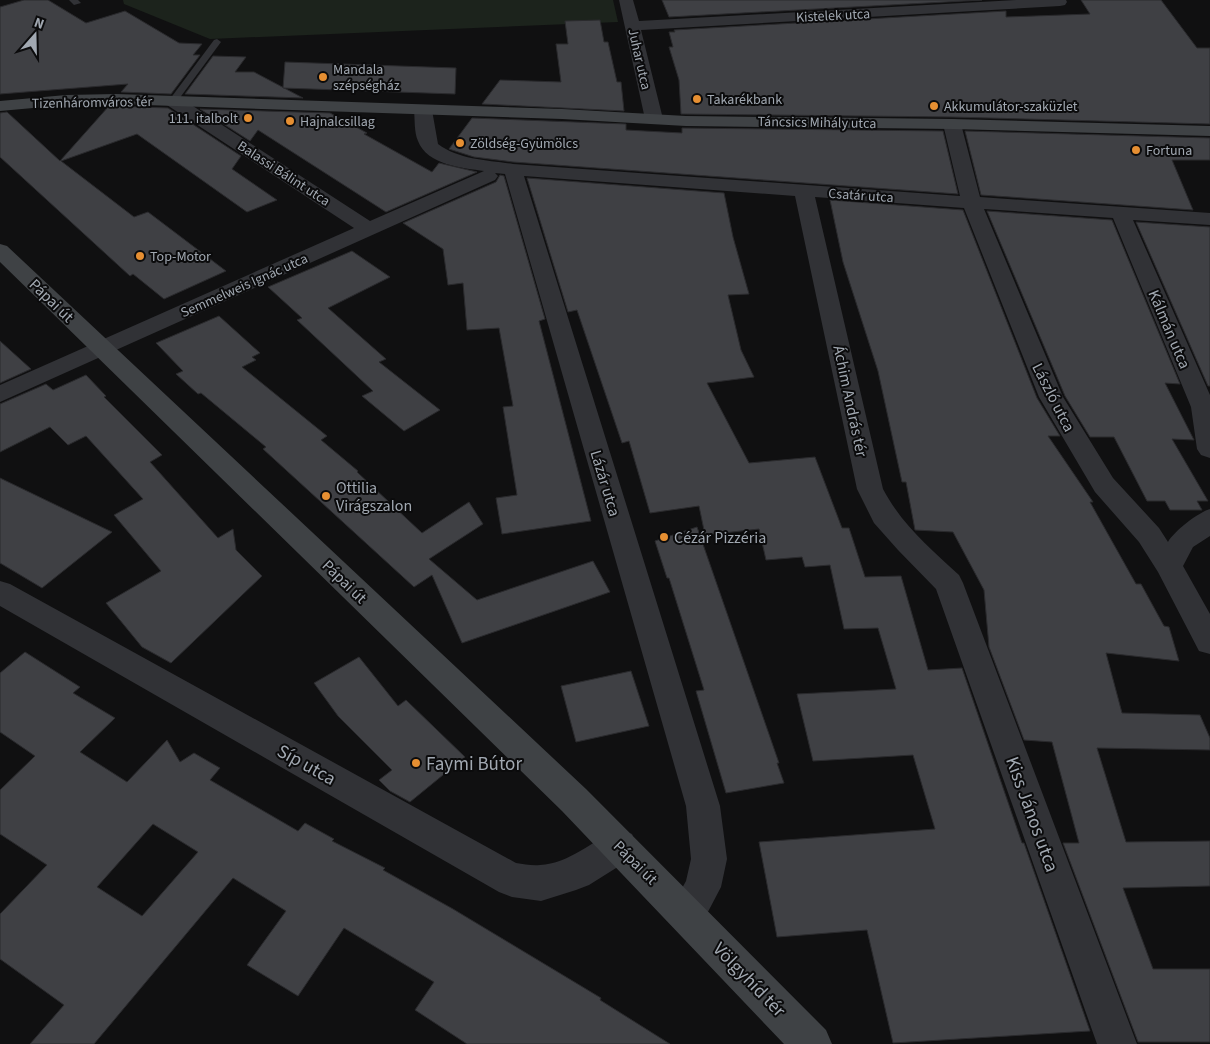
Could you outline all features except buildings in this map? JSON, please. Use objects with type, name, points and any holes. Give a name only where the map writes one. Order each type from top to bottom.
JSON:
[{"type":"street","name":"Juhar utca","points":[[626,0],[654,119]]},
{"type":"street","name":"Kistelek utca","points":[[633,26],[866,6],[1060,2],[1058,0]]},
{"type":"street","name":"Tizenháromváros tér","points":[[0,106],[66,100],[173,101],[423,110]]},
{"type":"street","name":"Balassi Bálint utca","points":[[173,101],[369,230]]},
{"type":"street","name":"Táncsics Mihály utca","points":[[423,110],[654,119],[1210,131]]},
{"type":"street","points":[[423,110],[426,137],[432,148],[448,158],[500,173]]},
{"type":"street","name":"László utca","points":[[952,124],[972,203],[1051,397],[1104,485],[1149,535],[1170,566],[1210,642]]},
{"type":"street","name":"Semmelweis Ignác utca","points":[[0,394],[500,173]]},
{"type":"street","name":"Csatár utca","points":[[500,173],[1210,219]]},
{"type":"street","name":"Lázár utca","points":[[500,173],[703,806],[709,859],[703,887],[687,914]]},
{"type":"street","name":"Áchim András tér","points":[[804,192],[870,489],[884,516],[908,543],[949,583]]},
{"type":"street","name":"Kálmán utca","points":[[1120,212],[1203,407],[1210,449]]},
{"type":"street","name":"Pápai út","points":[[0,250],[574,800],[687,914]]},
{"type":"street","points":[[1170,566],[1183,540],[1206,525],[1210,519]]},
{"type":"street","name":"Kiss János utca","points":[[949,583],[1117,1044]]},
{"type":"street","name":"Síp utca","points":[[0,592],[512,880],[541,883],[576,873],[619,846]]},
{"type":"street","name":"Völgyhíd tér","points":[[687,914],[812,1044]]},
{"type":"lane","points":[[173,101],[216,42]]},
{"type":"shaded area","points":[[123,0],[613,0],[618,22],[210,39],[124,4]]},
{"type":"place","name":"Mandala szépségház","points":[[323,77]]},
{"type":"place","name":"Takarékbank","points":[[697,99]]},
{"type":"place","name":"Akkumulátor-szaküzlet","points":[[934,106]]},
{"type":"place","name":"111. italbolt","points":[[248,118]]},
{"type":"place","name":"Hajnalcsillag","points":[[290,121]]},
{"type":"place","name":"Zöldség-Gyümölcs","points":[[460,143]]},
{"type":"place","name":"Fortuna","points":[[1136,150]]},
{"type":"place","name":"Top-Motor","points":[[140,256]]},
{"type":"place","name":"Ottilia Virágszalon","points":[[326,496]]},
{"type":"place","name":"Cézár Pizzéria","points":[[664,537]]},
{"type":"place","name":"Faymi Bútor","points":[[416,763]]}]
